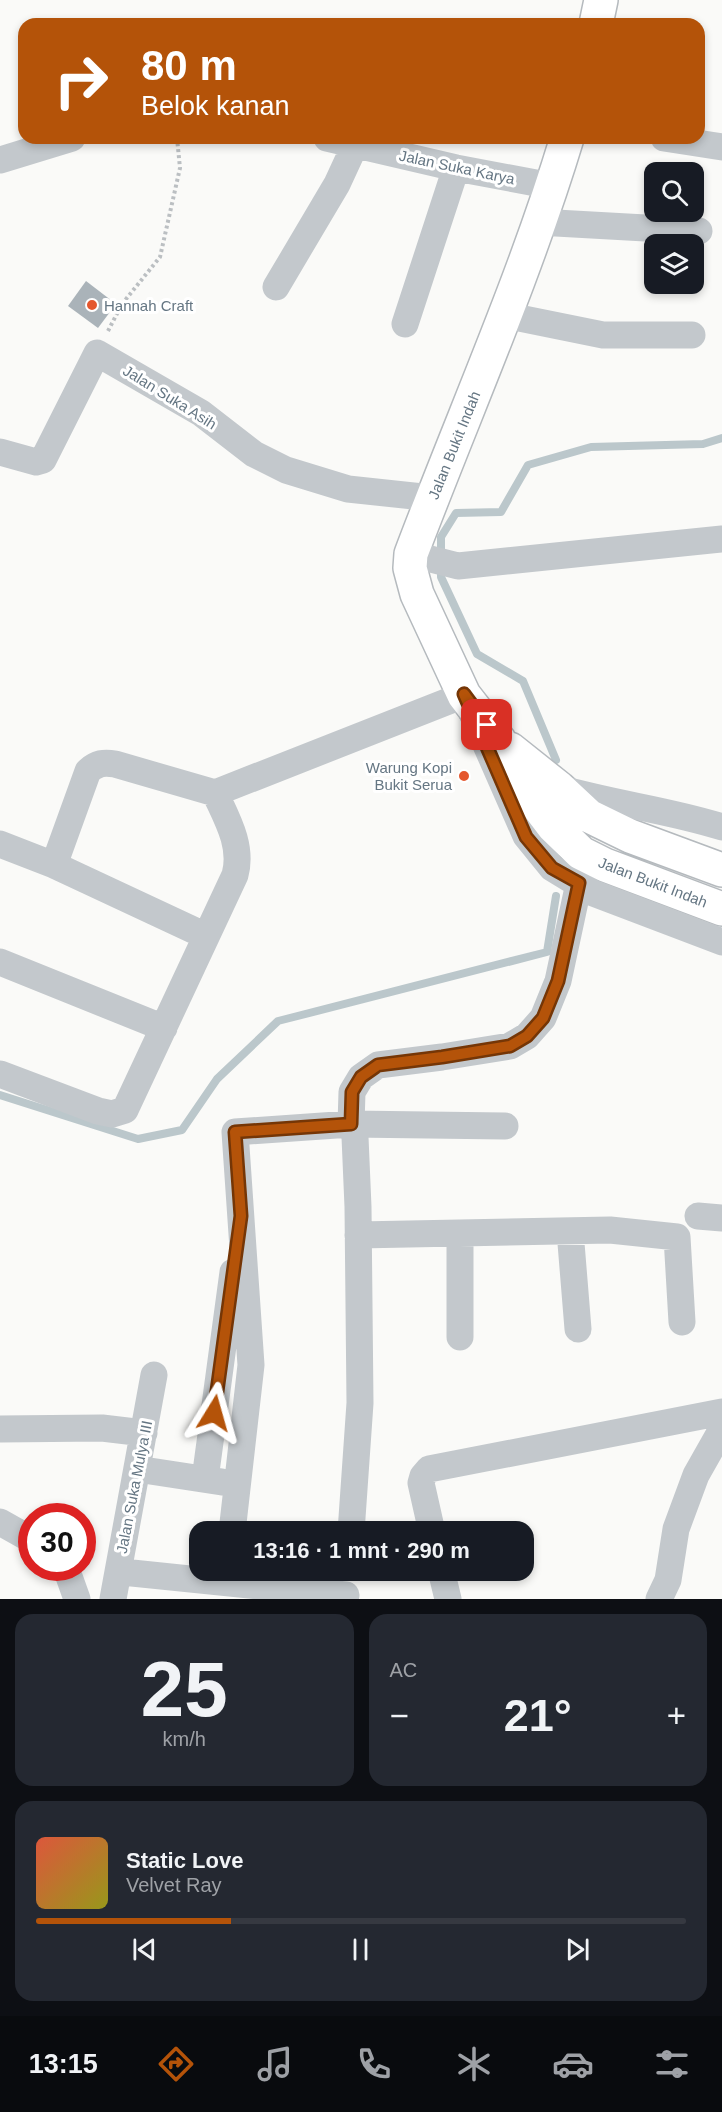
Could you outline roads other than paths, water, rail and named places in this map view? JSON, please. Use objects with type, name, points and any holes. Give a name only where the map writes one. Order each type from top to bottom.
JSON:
[{"type":"main road","points":[[597,18],[601,0]]},
{"type":"main road","name":"Jalan Bukit Indah","points":[[565,144],[504,315],[432,498],[421,557],[410,568],[417,594],[464,694],[499,740],[524,788],[553,826],[581,853],[605,865],[722,909]]},
{"type":"main road","name":"Jalan Bukit Indah","points":[[499,740],[559,788],[589,816],[630,836],[722,870]]},
{"type":"street","points":[[0,160],[52,144]]},
{"type":"street","name":"Jalan Suka Karya","points":[[352,144],[456,168],[552,186]]},
{"type":"street","points":[[703,144],[722,147]]},
{"type":"street","points":[[276,287],[337,184],[356,145]]},
{"type":"street","points":[[405,324],[456,168]]},
{"type":"street","points":[[538,222],[699,231]]},
{"type":"street","points":[[504,315],[603,334],[692,335]]},
{"type":"street","name":"Jalan Suka Asih","points":[[0,452],[36,462],[43,460],[97,353],[201,412],[254,454],[286,470],[348,489],[432,498]]},
{"type":"street","points":[[421,557],[458,566],[722,539]]},
{"type":"street","points":[[54,865],[88,771],[94,766],[115,764],[215,793],[464,694],[526,837],[552,868],[593,893],[722,942]]},
{"type":"street","points":[[559,788],[586,796],[697,819],[722,827]]},
{"type":"street","points":[[0,1074],[98,1111],[120,1113],[127,1108],[237,867],[234,835],[215,793]]},
{"type":"street","points":[[0,844],[54,865],[206,936]]},
{"type":"street","points":[[352,1521],[360,1403],[358,1235],[355,1137],[351,1124],[352,1092],[361,1077],[378,1065],[510,1046],[527,1036],[543,1018],[558,981],[579,883]]},
{"type":"street","points":[[0,962],[164,1028]]},
{"type":"street","points":[[233,1521],[251,1365],[235,1132],[351,1124],[505,1126]]},
{"type":"street","points":[[205,1479],[241,1216]]},
{"type":"street","points":[[358,1235],[610,1230],[676,1237],[682,1322]]},
{"type":"street","points":[[570,1231],[578,1329]]},
{"type":"street","points":[[460,1233],[460,1337]]},
{"type":"street","name":"Jalan Suka Mulya III","points":[[113,1599],[154,1375]]},
{"type":"street","points":[[430,1521],[421,1483],[429,1469],[722,1412]]},
{"type":"street","points":[[0,1429],[102,1428],[144,1433]]},
{"type":"street","points":[[659,1599],[668,1580],[676,1528],[696,1475],[722,1429]]},
{"type":"street","points":[[150,1471],[238,1484]]},
{"type":"street","points":[[0,1522],[18,1532]]},
{"type":"street","points":[[132,1573],[189,1575]]},
{"type":"street","points":[[71,1581],[78,1599]]},
{"type":"street","points":[[277,1581],[346,1588]]},
{"type":"street","points":[[444,1581],[448,1599]]},
{"type":"waterway","points":[[556,760],[523,681],[477,654],[441,577],[441,537],[456,513],[501,512],[528,465],[591,447],[703,444],[722,438]]},
{"type":"waterway","points":[[0,1095],[138,1139],[182,1130],[217,1079],[278,1021],[547,952],[556,896]]},
{"type":"place","name":"Hannah Craft","points":[[92,305]]},
{"type":"place","name":"Warung Kopi Bukit Serua","points":[[464,776]]}]
